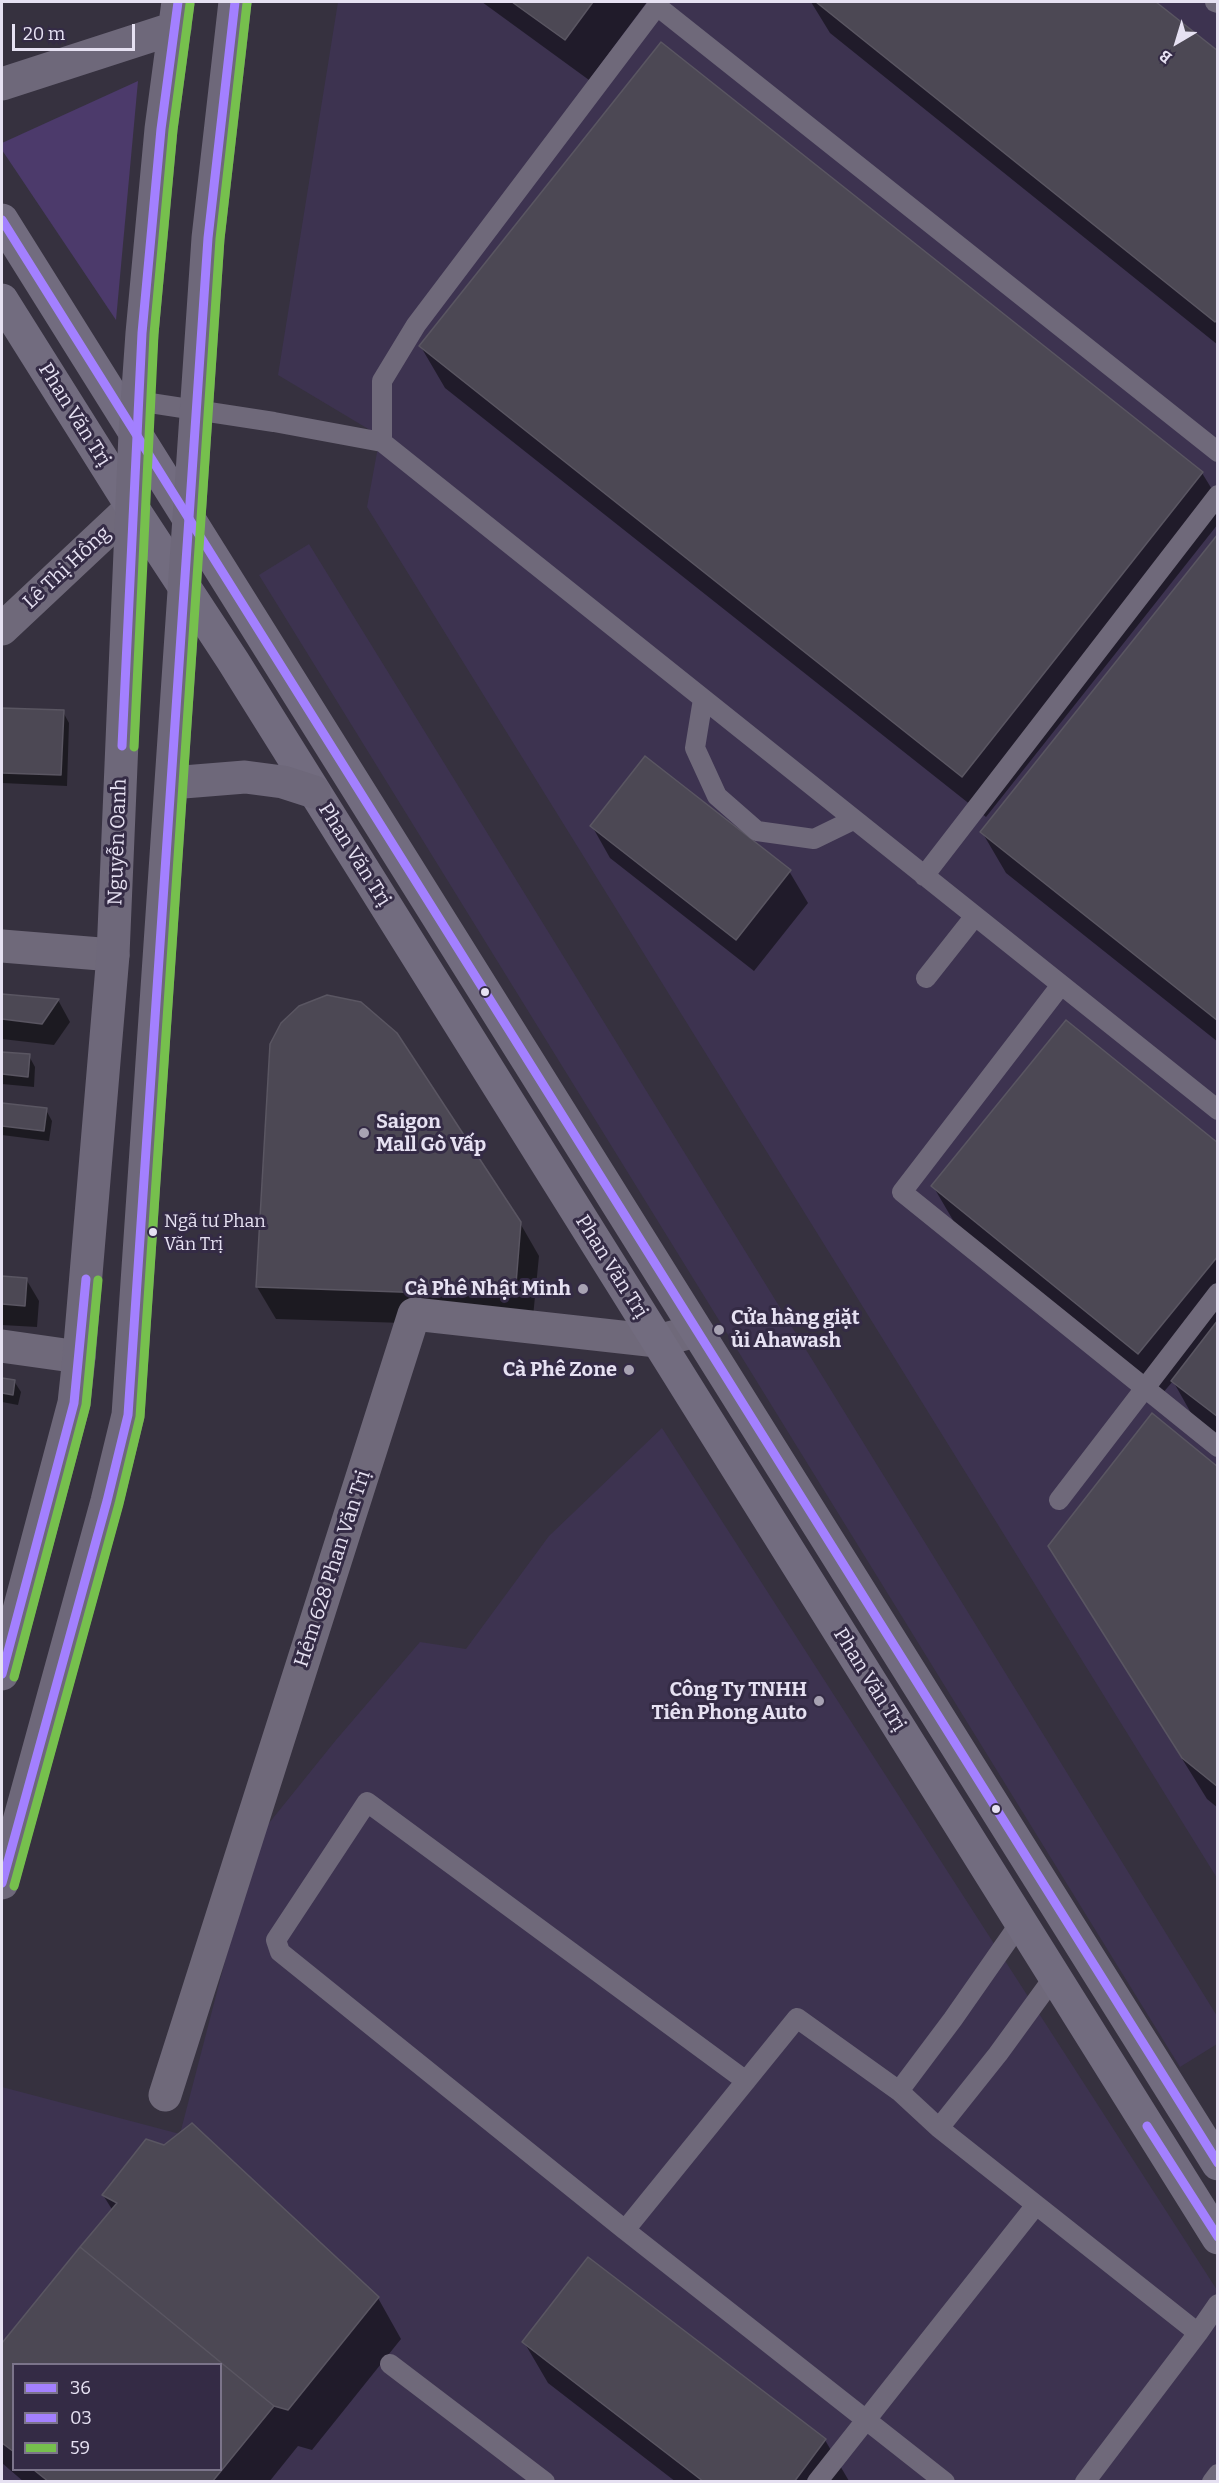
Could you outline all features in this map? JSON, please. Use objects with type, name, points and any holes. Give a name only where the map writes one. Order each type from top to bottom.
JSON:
[{"type":"main road","points":[[2,1883],[107,1501],[128,1415],[208,238],[235,2]]},
{"type":"main road","points":[[2,84],[177,15]]},
{"type":"main road","name":"Nguyễn Oanh","points":[[2,1674],[74,1403],[79,1357],[113,955],[135,433],[151,231],[177,15]]},
{"type":"main road","name":"Phan Văn Trị","points":[[2,220],[1218,2165]]},
{"type":"main road","name":"Phan Văn Trị","points":[[2,300],[314,792],[1218,2238]]},
{"type":"main road","points":[[171,783],[217,778],[255,778],[283,782],[314,792]]},
{"type":"street","name":"Lê Thị Hồng","points":[[2,629],[132,507]]},
{"type":"street","points":[[2,946],[113,955]]},
{"type":"street","name":"Hẻm 628 Phan Văn Trị","points":[[165,2095],[414,1314],[657,1341],[696,1331]]},
{"type":"street","points":[[2,1346],[79,1357]]},
{"type":"lane","points":[[382,442],[382,381],[416,325],[658,4],[1218,452]]},
{"type":"lane","points":[[138,401],[382,442],[1218,1110]]},
{"type":"lane","points":[[924,876],[1218,495]]},
{"type":"lane","points":[[703,699],[695,748],[717,796],[757,831],[814,839],[853,820]]},
{"type":"lane","points":[[926,978],[975,916]]},
{"type":"lane","points":[[1061,985],[902,1192],[1218,1447]]},
{"type":"lane","points":[[1059,1500],[1218,1293]]},
{"type":"lane","points":[[746,2081],[367,1803],[276,1940],[280,1952],[625,2230],[945,2481]]},
{"type":"lane","points":[[899,2091],[1020,1923]]},
{"type":"lane","points":[[939,2128],[998,2054],[1054,1977]]},
{"type":"lane","points":[[625,2230],[797,2018],[899,2091],[939,2128],[1198,2333]]},
{"type":"lane","points":[[1186,2188],[1218,2165]]},
{"type":"lane","points":[[817,2481],[1036,2205]]},
{"type":"lane","points":[[1085,2481],[1218,2304]]},
{"type":"lane","points":[[390,2364],[546,2481]]},
{"type":"lane","points":[[1212,2481],[1218,2474]]},
{"type":"shaded area","points":[[338,2],[512,2],[565,40],[593,2],[1217,2],[1217,1878],[367,507],[380,436],[278,375]]},
{"type":"shaded area","points":[[138,81],[116,320],[2,150],[2,143]]},
{"type":"shaded area","points":[[309,544],[1217,2016],[1217,2044],[1180,2067],[259,575]]},
{"type":"shaded area","points":[[662,1428],[1217,2290],[1217,2481],[2,2481],[2,2087],[180,2134],[257,1838],[336,1740],[420,1642],[466,1649],[549,1536]]},
{"type":"building","points":[[512,2],[593,2],[565,40]]},
{"type":"building","points":[[816,2],[1156,2],[1218,51],[1218,319],[1215,322]]},
{"type":"building","points":[[661,42],[1203,472],[962,777],[419,346]]},
{"type":"building","points":[[1218,534],[1218,1021],[980,832]]},
{"type":"building","points":[[2,708],[64,710],[61,775],[2,773]]},
{"type":"building","points":[[645,756],[791,870],[736,940],[590,826]]},
{"type":"building","points":[[2,994],[59,999],[42,1024],[2,1019]]},
{"type":"building","name":"Saigon Mall Gò Vấp","points":[[327,995],[361,1002],[397,1033],[521,1222],[515,1296],[256,1287],[270,1044],[281,1023],[299,1006]]},
{"type":"building","points":[[1066,1020],[1218,1143],[1218,1256],[1138,1354],[931,1186]]},
{"type":"building","points":[[2,1052],[30,1054],[28,1077],[2,1074]]},
{"type":"building","points":[[2,1103],[47,1108],[44,1131],[2,1126]]},
{"type":"building","points":[[2,1276],[27,1278],[25,1306],[2,1304]]},
{"type":"building","points":[[1218,1320],[1218,1417],[1171,1381]]},
{"type":"building","points":[[2,1378],[15,1380],[13,1395],[2,1393]]},
{"type":"building","points":[[1152,1413],[1218,1467],[1218,1787],[1182,1758],[1048,1546]]},
{"type":"building","points":[[192,2123],[379,2297],[288,2410],[274,2406],[80,2247],[117,2203],[102,2195],[146,2139],[164,2145]]},
{"type":"building","points":[[80,2247],[222,2363],[12,2363],[12,2450],[2,2443],[2,2343]]},
{"type":"building","points":[[588,2257],[826,2439],[794,2482],[704,2482],[522,2342]]},
{"type":"building","points":[[222,2363],[274,2406],[222,2470]]},
{"type":"building","points":[[35,2471],[221,2471],[212,2482],[49,2482]]},
{"type":"transit line","name":"03","points":[[122,746],[142,333],[161,129],[178,2]]},
{"type":"transit line","name":"03","points":[[2,1883],[107,1501],[128,1415],[208,238],[235,2]]},
{"type":"transit line","name":"59","points":[[14,1886],[119,1504],[140,1417],[220,239],[247,3]]},
{"type":"transit line","name":"59","points":[[134,747],[154,334],[173,130],[190,4]]},
{"type":"transit line","name":"36","points":[[2,220],[1218,2163]]},
{"type":"transit line","name":"03","points":[[2,1674],[74,1403],[86,1279]]},
{"type":"transit line","name":"59","points":[[14,1677],[86,1405],[98,1280]]},
{"type":"transit line","name":"36","points":[[1147,2126],[1218,2237]]},
{"type":"place","name":"Saigon Mall Gò Vấp","points":[[364,1133]]},
{"type":"place","name":"Ngã tư Phan Văn Trị","points":[[153,1232]]},
{"type":"place","name":"Cà Phê Nhật Minh","points":[[583,1289]]},
{"type":"place","name":"Cửa hàng giặt ủi Ahawash","points":[[719,1330]]},
{"type":"place","name":"Cà Phê Zone","points":[[629,1370]]},
{"type":"place","name":"Công Ty TNHH Tiên Phong Auto","points":[[819,1701]]}]
